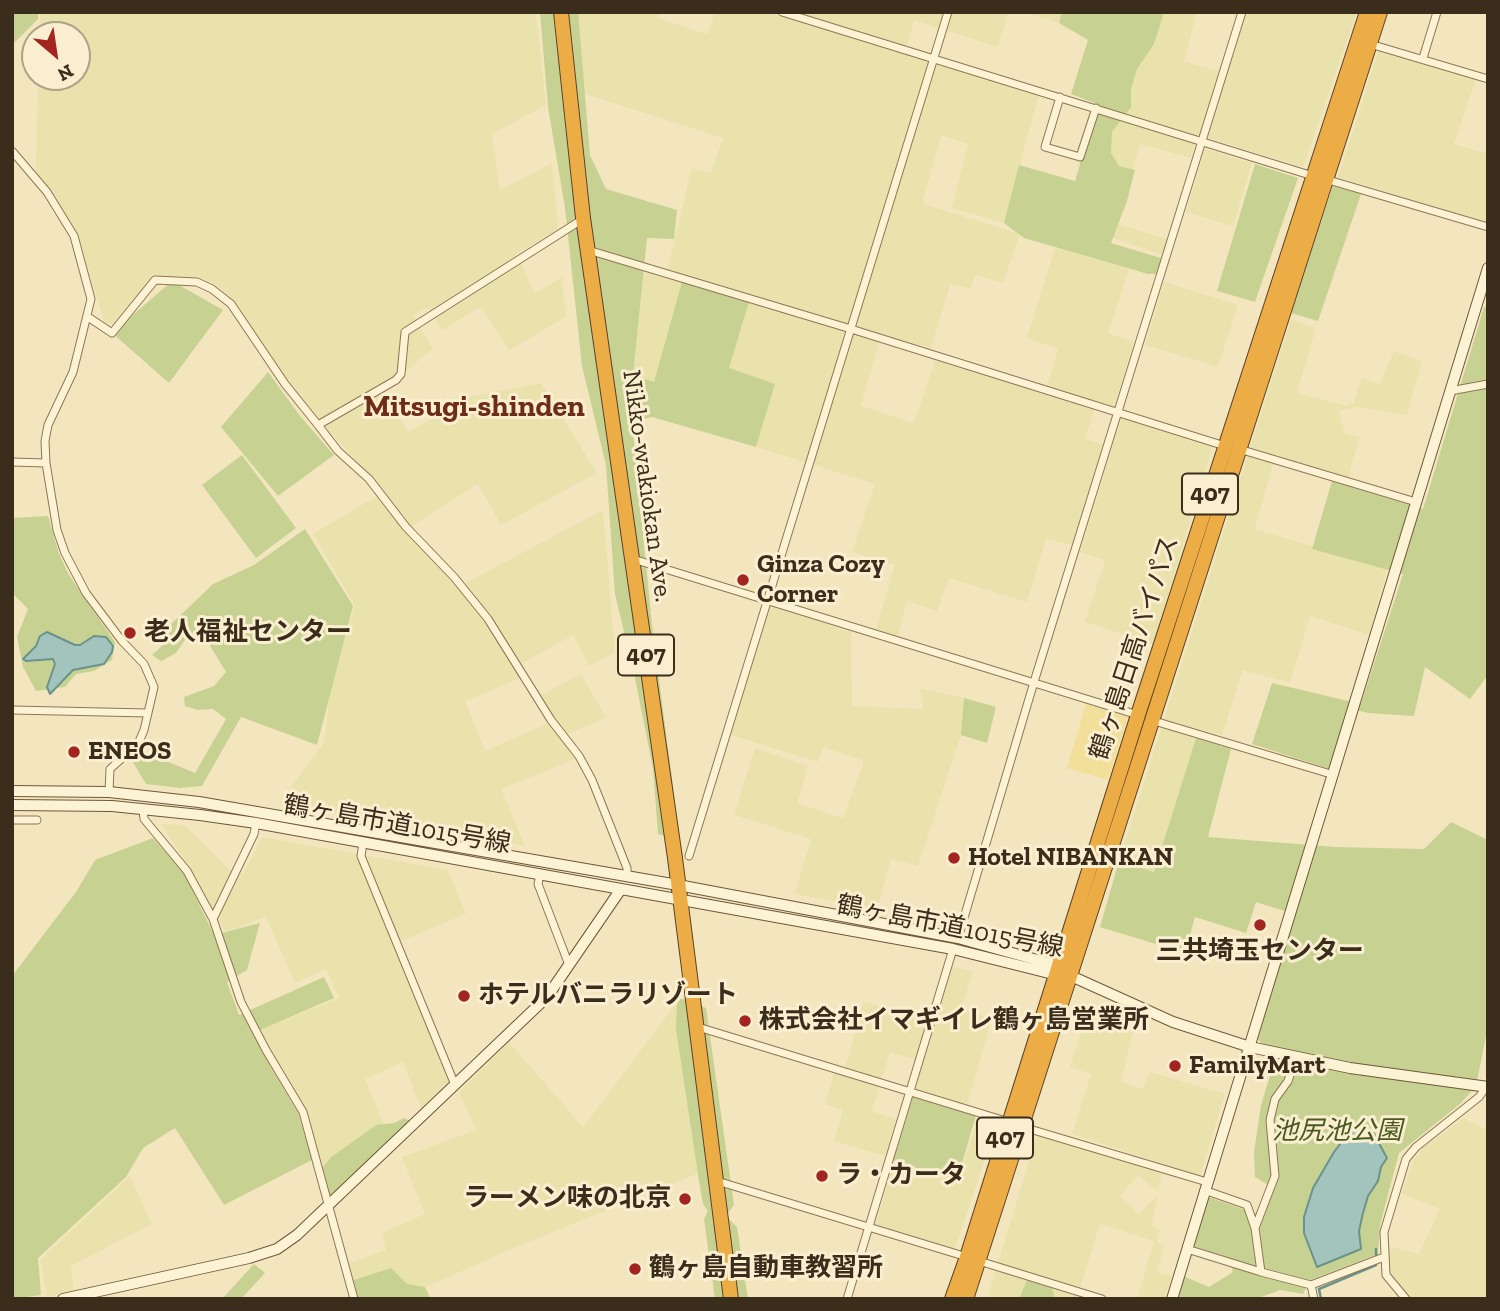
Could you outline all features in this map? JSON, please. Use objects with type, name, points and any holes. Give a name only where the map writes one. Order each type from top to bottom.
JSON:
[{"type":"highway","name":"Nikko-wakiokan Ave.","points":[[561,12],[583,218],[698,1027],[731,1299]]},
{"type":"highway","name":"鶴ヶ島日高バイパス","points":[[966,1299],[974,1259],[1062,973],[1319,177],[1367,12]]},
{"type":"highway","name":"鶴ヶ島日高バイパス","points":[[1319,177],[1380,12]]},
{"type":"highway","name":"鶴ヶ島日高バイパス","points":[[953,1299],[974,1259]]},
{"type":"street","points":[[782,12],[1488,227]]},
{"type":"street","points":[[689,856],[948,12]]},
{"type":"street","points":[[847,1299],[1034,682],[1242,12]]},
{"type":"street","points":[[1423,58],[1437,12]]},
{"type":"street","points":[[1370,44],[1488,79]]},
{"type":"street","points":[[1060,97],[1045,147],[1080,157],[1096,108]]},
{"type":"street","points":[[12,151],[47,192],[74,236],[91,299],[73,372],[48,425],[45,442],[53,515],[65,553],[96,608],[149,673],[154,687],[138,744],[110,769],[109,792]]},
{"type":"street","points":[[318,425],[396,380],[401,374],[405,332],[583,218]]},
{"type":"street","points":[[588,250],[1416,502]]},
{"type":"street","points":[[1172,1299],[1488,268]]},
{"type":"street","points":[[88,317],[112,333],[155,280],[197,282],[212,289],[231,304],[285,384],[338,451],[369,479],[405,527],[454,577],[488,619],[551,720],[579,756],[592,780],[627,868],[627,877]]},
{"type":"street","points":[[1450,391],[1488,384]]},
{"type":"street","points":[[12,462],[46,463]]},
{"type":"street","points":[[633,559],[1334,775]]},
{"type":"street","points":[[12,710],[148,713]]},
{"type":"street","name":"鶴ヶ島市道1015号線","points":[[12,791],[109,792],[240,809],[627,877],[679,892],[956,943],[1062,973],[1173,1022],[1250,1047],[1350,1068],[1487,1087]]},
{"type":"street","name":"鶴ヶ島市道1015号線","points":[[12,805],[112,806],[200,815],[621,890],[679,892]]},
{"type":"street","points":[[143,810],[144,819],[187,871],[213,919],[241,1002],[303,1112],[354,1299]]},
{"type":"street","points":[[12,820],[37,820]]},
{"type":"street","points":[[213,919],[254,834],[256,823]]},
{"type":"street","points":[[363,843],[361,856],[456,1085]]},
{"type":"street","points":[[540,874],[538,884],[569,965]]},
{"type":"street","points":[[62,1299],[249,1258],[277,1249],[297,1235],[547,997],[621,890]]},
{"type":"street","points":[[698,1027],[910,1091],[1206,1186],[1247,1205],[1255,1228],[1261,1272]]},
{"type":"street","points":[[1255,1228],[1275,1176],[1270,1120],[1275,1099],[1288,1081],[1296,1058]]},
{"type":"street","points":[[1406,1299],[1386,1275],[1384,1232],[1406,1159],[1416,1147],[1479,1097],[1487,1087]]},
{"type":"street","points":[[716,1181],[1102,1299]]},
{"type":"street","points":[[1188,1249],[1311,1285],[1384,1257]]},
{"type":"street","points":[[1311,1285],[1314,1299]]},
{"type":"shaded area","points":[[40,12],[536,12],[546,105],[492,134],[500,190],[552,163],[558,229],[516,254],[535,293],[562,277],[566,317],[509,350],[481,307],[442,330],[428,307],[413,316],[433,348],[406,371],[320,421],[288,381],[234,301],[222,289],[202,278],[155,276],[114,324],[105,323],[77,232],[36,172],[38,91],[91,91],[91,21],[40,21]]},
{"type":"shaded area","points":[[570,12],[659,12],[658,18],[707,34],[715,12],[1008,12],[998,47],[914,20],[905,54],[1039,94],[1004,223],[952,208],[968,144],[941,135],[923,201],[924,204],[1020,234],[1003,283],[975,275],[971,289],[950,284],[931,348],[881,335],[861,406],[914,423],[935,360],[1045,394],[1058,349],[1027,338],[1055,248],[1129,269],[1108,333],[1134,342],[1114,406],[1097,401],[1085,439],[1104,445],[1072,545],[1046,539],[1027,602],[949,578],[937,611],[907,601],[898,636],[876,629],[895,565],[852,552],[875,484],[756,447],[775,385],[728,368],[749,303],[653,382],[633,375],[643,272],[665,279],[692,168],[711,173],[723,138],[579,92]]},
{"type":"shaded area","points":[[1024,12],[1062,12],[1059,23]]},
{"type":"shaded area","points":[[1152,12],[1197,12],[1184,62],[1227,73],[1246,12],[1357,12],[1303,167],[1198,135],[1190,158],[1140,144],[1117,224],[1167,239],[1162,255],[1104,235],[1105,152]]},
{"type":"shaded area","points":[[1379,49],[1476,79],[1454,144],[1488,154],[1488,223],[1338,177]]},
{"type":"shaded area","points":[[1205,149],[1252,163],[1233,226],[1186,212]]},
{"type":"shaded area","points":[[1164,282],[1238,305],[1218,367],[1145,345]]},
{"type":"shaded area","points":[[1291,319],[1316,328],[1297,393],[1346,406],[1353,403],[1362,378],[1380,384],[1394,351],[1422,361],[1407,415],[1356,407],[1339,411],[1344,433],[1360,437],[1348,477],[1275,456],[1255,529],[1387,569],[1369,635],[1310,616],[1290,683],[1243,670],[1222,735],[1199,729],[1154,872],[1119,861]]},
{"type":"shaded area","points":[[541,383],[597,473],[501,525],[478,484],[404,531],[458,587],[603,510],[615,652],[589,666],[573,635],[515,667],[521,678],[465,701],[485,751],[556,720],[541,695],[581,674],[606,718],[559,737],[575,759],[501,789],[525,846],[279,803],[324,743],[331,684],[355,606],[313,534],[384,492],[324,425],[383,391],[408,432],[472,396]]},
{"type":"shaded area","points":[[1121,418],[1213,446],[1153,644],[1085,622],[1105,560],[1080,552]]},
{"type":"shaded area","points":[[769,605],[851,632],[852,706],[923,709],[920,688],[964,698],[961,735],[918,866],[891,859],[877,909],[795,894],[811,839],[734,815],[755,748],[808,766],[797,803],[843,818],[864,761],[823,747],[818,762],[731,735]]},
{"type":"shaded area","points":[[161,824],[184,825],[231,871],[243,874],[262,837],[448,870],[466,914],[396,943],[452,1078],[421,1109],[403,1062],[365,1079],[390,1138],[330,1196],[307,1113],[286,1073],[258,1031],[339,998],[326,969],[295,983],[266,917],[225,932],[199,883]]},
{"type":"shaded area","points":[[953,966],[973,972],[961,1009],[992,1019],[967,1105],[915,1088]]},
{"type":"shaded area","points":[[864,1002],[929,1021],[917,1060],[890,1052],[872,1111],[896,1119],[885,1156],[834,1141],[843,1110],[825,1104],[834,1073],[843,1075]]},
{"type":"shaded area","points":[[676,1003],[704,1171],[523,1244],[399,1299],[359,1299],[347,1264],[386,1250],[382,1233],[425,1214],[402,1157],[476,1130],[459,1092],[509,1042],[583,1127]]},
{"type":"shaded area","points":[[1089,1007],[1136,1021],[1121,1082],[1143,1089],[1150,1072],[1225,1094],[1200,1176],[1072,1134],[1091,1074],[1070,1067]]},
{"type":"shaded area","points":[[978,1117],[997,1123],[955,1249],[875,1225],[894,1163],[958,1182]]},
{"type":"shaded area","points":[[1464,1118],[1488,1131],[1488,1299],[1411,1299],[1390,1273],[1387,1246],[1419,1254],[1440,1209],[1402,1194],[1413,1161],[1423,1148]]},
{"type":"shaded area","points":[[1037,1135],[1162,1173],[1158,1192],[1138,1175],[1120,1196],[1139,1214],[1157,1196],[1152,1226],[1160,1229],[1157,1242],[1164,1246],[1157,1272],[1172,1276],[1164,1299],[1137,1299],[1154,1241],[1100,1224],[1078,1295],[1088,1299],[987,1299]]},
{"type":"shaded area","points":[[130,1176],[152,1224],[71,1266],[74,1291],[47,1297],[40,1260]]},
{"type":"green space","points":[[12,12],[38,12],[36,21],[21,21],[21,36],[12,45]]},
{"type":"green space","points":[[540,12],[578,12],[590,155],[606,189],[677,210],[674,239],[647,238],[633,375],[654,382],[682,282],[749,302],[729,368],[775,384],[756,447],[652,417],[632,422],[652,625],[680,840],[658,834],[653,769],[615,594],[606,465],[582,366],[565,208],[548,107]]},
{"type":"green space","points":[[1062,12],[1164,12],[1154,44],[1137,69],[1131,89],[1131,107],[1112,132],[1111,153],[1119,166],[1135,170],[1111,243],[1164,259],[1159,274],[1148,274],[1024,238],[1004,223],[1019,165],[1075,181],[1097,104],[1071,94],[1088,40],[1059,23]]},
{"type":"green space","points":[[1255,164],[1298,178],[1255,302],[1217,291]]},
{"type":"green space","points":[[1333,186],[1361,194],[1318,321],[1291,313]]},
{"type":"green space","points":[[172,281],[223,310],[169,383],[112,333]]},
{"type":"green space","points":[[1484,307],[1488,307],[1488,675],[1470,699],[1425,667],[1414,716],[1368,713],[1349,708],[1330,769],[1252,744],[1272,683],[1361,704],[1403,574],[1312,549],[1332,481],[1423,509]]},
{"type":"green space","points":[[268,372],[300,416],[334,455],[278,496],[221,427]]},
{"type":"green space","points":[[242,455],[296,528],[256,558],[202,485]]},
{"type":"green space","points":[[48,516],[59,554],[69,575],[115,642],[112,660],[94,671],[76,674],[65,687],[36,691],[23,667],[17,637],[28,609],[12,593],[12,518]]},
{"type":"green space","points":[[305,529],[353,606],[317,745],[241,717],[202,786],[180,788],[146,784],[131,759],[140,750],[195,773],[226,719],[213,709],[198,710],[185,706],[184,697],[214,686],[226,672],[201,631],[187,637],[176,653],[161,661],[152,655],[164,644],[163,632],[213,584],[254,565]]},
{"type":"green space","points":[[964,698],[996,707],[987,743],[961,735]]},
{"type":"green space","name":"池尻池公園","points":[[1196,738],[1231,749],[1208,837],[1336,847],[1424,849],[1451,822],[1488,840],[1488,1026],[1476,1086],[1460,1104],[1399,1153],[1380,1225],[1378,1254],[1310,1280],[1303,1294],[1280,1290],[1256,1299],[1176,1299],[1183,1276],[1209,1287],[1233,1272],[1228,1258],[1193,1246],[1208,1197],[1260,1215],[1270,1186],[1255,1177],[1254,1152],[1261,1105],[1278,1049],[1261,1043],[1258,1039],[1294,914],[1256,902],[1246,933],[1195,917],[1185,953],[1100,927],[1119,861],[1154,872]]},
{"type":"green space","points":[[153,838],[184,873],[214,935],[260,923],[247,970],[227,982],[239,1015],[324,977],[334,998],[258,1031],[270,1066],[298,1113],[312,1160],[224,1205],[175,1128],[143,1148],[126,1177],[38,1258],[41,1295],[12,1299],[12,976],[76,892],[95,860]]},
{"type":"green space","points":[[677,998],[706,1008],[734,1205],[726,1216],[737,1227],[748,1299],[715,1299],[704,1219],[708,1211],[703,1204],[676,1029]]},
{"type":"green space","points":[[913,1096],[976,1115],[957,1181],[893,1160]]},
{"type":"green space","points":[[404,1118],[411,1121],[331,1198],[320,1171],[330,1158],[376,1125],[394,1123]]},
{"type":"green space","points":[[254,1264],[265,1273],[241,1299],[222,1299]]},
{"type":"green space","points":[[391,1268],[407,1284],[425,1287],[430,1298],[357,1299],[351,1281]]},
{"type":"green space","points":[[1027,1280],[1052,1288],[1055,1299],[1019,1299]]},
{"type":"sand","points":[[1086,704],[1128,717],[1108,780],[1067,768]]},
{"type":"water","points":[[47,632],[75,645],[80,645],[94,636],[106,637],[113,646],[112,652],[104,664],[73,670],[50,694],[47,687],[55,664],[53,659],[23,659],[36,646],[40,636]]},
{"type":"water","points":[[1364,1124],[1374,1134],[1387,1158],[1381,1167],[1378,1181],[1368,1196],[1363,1213],[1359,1231],[1361,1249],[1317,1267],[1304,1233],[1304,1217],[1313,1188],[1334,1152],[1354,1126]]},
{"type":"waterway","points":[[1321,1299],[1319,1289],[1376,1265],[1376,1249]]},
{"type":"place","name":"Ginza Cozy Corner","points":[[743,580]]},
{"type":"place","name":"老人福祉センター","points":[[130,633]]},
{"type":"place","name":"ENEOS","points":[[74,752]]},
{"type":"place","name":"Hotel NIBANKAN","points":[[954,858]]},
{"type":"place","name":"三共埼玉センター","points":[[1260,925]]},
{"type":"place","name":"ホテルバニラリゾート","points":[[464,996]]},
{"type":"place","name":"株式会社イマギイレ鶴ヶ島営業所","points":[[745,1021]]},
{"type":"place","name":"FamilyMart","points":[[1175,1066]]},
{"type":"place","name":"ラ・カータ","points":[[822,1176]]},
{"type":"place","name":"ラーメン味の北京","points":[[685,1199]]},
{"type":"place","name":"鶴ヶ島自動車教習所","points":[[635,1269]]},
{"type":"district","name":"Mitsugi-shinden","points":[[474,407]]}]
